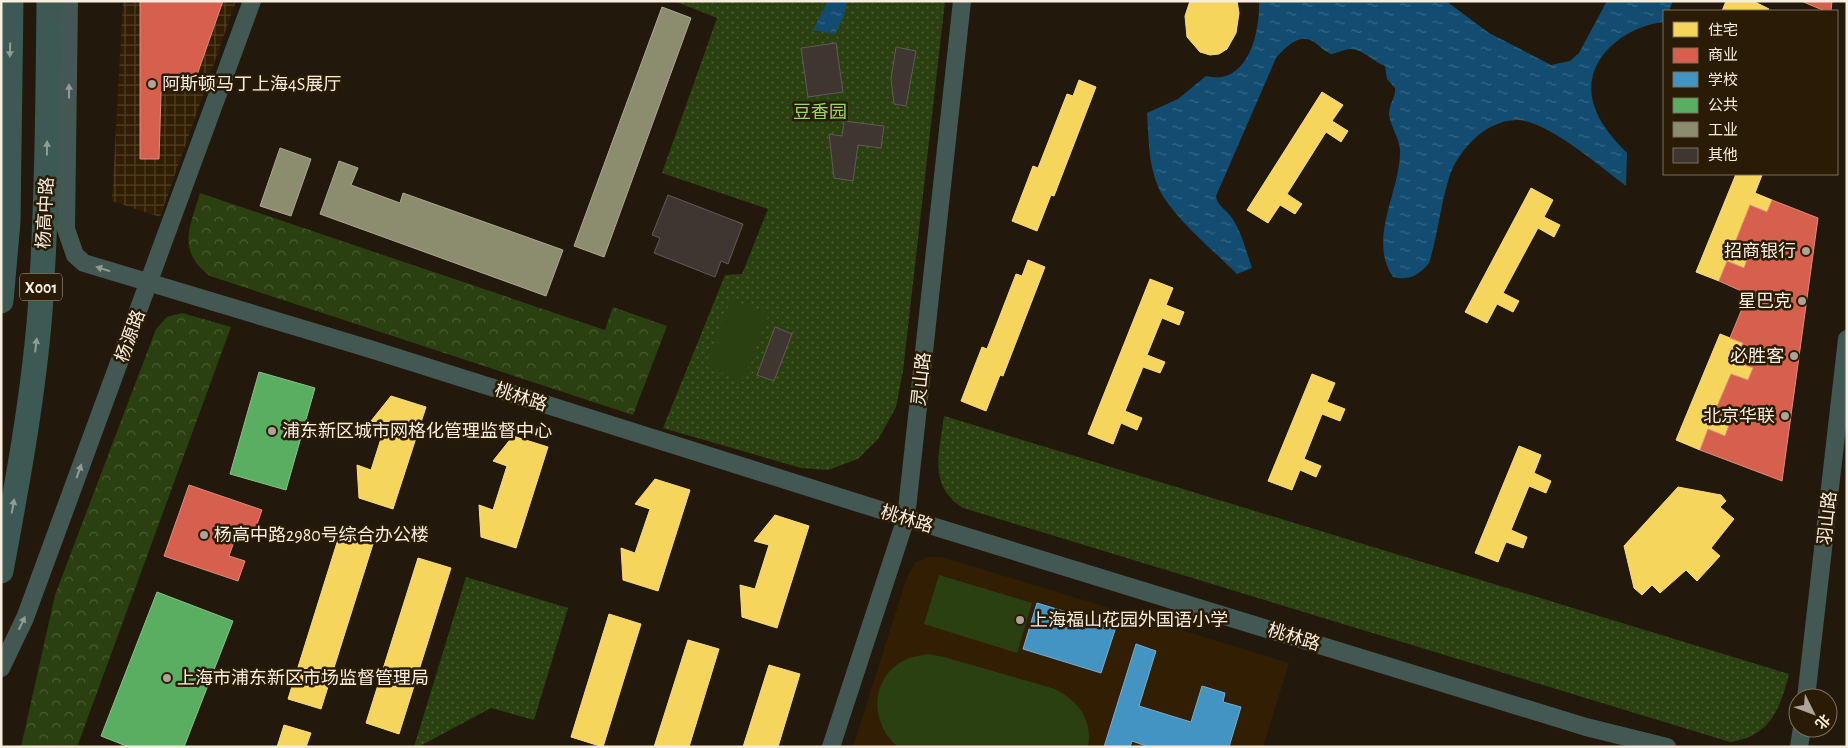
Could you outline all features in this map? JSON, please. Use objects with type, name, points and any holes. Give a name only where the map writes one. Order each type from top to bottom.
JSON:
[{"type":"highway","name":"杨高中路","points":[[1,302],[8,222],[11,1]]},
{"type":"highway","name":"杨高中路","points":[[1,571],[23,449],[40,314],[47,180],[49,1]]},
{"type":"street","name":"X001","points":[[70,1],[66,229],[70,244],[76,255],[84,263],[150,284]]},
{"type":"street","name":"杨源路","points":[[1,668],[25,618],[150,284],[252,1]]},
{"type":"street","name":"灵山路","points":[[831,747],[906,518],[962,1]]},
{"type":"street","name":"桃林路","points":[[150,284],[370,349],[906,518],[1586,727],[1666,747]]},
{"type":"street","name":"羽山路","points":[[1807,688],[1847,338]]},
{"type":"shaded area","points":[[123,1],[236,1],[160,217],[112,201]]},
{"type":"shaded area","name":"上海福山花园外国语小学","points":[[927,557],[942,557],[1289,663],[1263,747],[853,747],[907,577],[915,563]]},
{"type":"green space","name":"豆香园","points":[[674,1],[945,1],[903,371],[896,407],[879,438],[858,459],[828,470],[801,468],[663,428],[725,275],[742,274],[768,209],[662,173],[717,18]]},
{"type":"green space","points":[[200,193],[605,330],[613,307],[667,326],[633,415],[210,276],[199,266],[189,248],[190,228]]},
{"type":"green space","points":[[731,299],[769,314],[743,381],[705,366]]},
{"type":"green space","points":[[182,313],[231,327],[77,747],[21,747],[55,595],[156,329],[167,317]]},
{"type":"green space","points":[[944,416],[1789,674],[1782,699],[1777,710],[1764,728],[1744,739],[1730,742],[963,508],[944,489],[940,478],[939,455]]},
{"type":"green space","points":[[939,575],[1032,603],[1017,653],[924,624]]},
{"type":"green space","points":[[466,577],[568,608],[534,720],[491,708],[418,747],[414,747]]},
{"type":"green space","points":[[928,654],[1055,689],[1071,699],[1082,712],[1088,728],[1088,747],[898,747],[883,728],[877,705],[878,694],[882,682],[898,664],[909,658]]},
{"type":"water","points":[[828,1],[847,1],[845,13],[835,34],[813,30]]},
{"type":"water","points":[[1259,1],[1446,1],[1489,33],[1551,65],[1570,61],[1579,53],[1607,1],[1673,1],[1669,10],[1663,10],[1663,22],[1635,30],[1622,37],[1601,58],[1594,72],[1591,86],[1595,109],[1607,130],[1627,153],[1626,186],[1574,146],[1543,128],[1529,122],[1517,120],[1499,123],[1477,136],[1458,158],[1446,189],[1429,263],[1417,274],[1404,278],[1393,277],[1386,262],[1383,247],[1387,215],[1399,166],[1400,150],[1389,114],[1395,88],[1387,79],[1385,66],[1354,49],[1331,54],[1314,42],[1303,39],[1293,42],[1276,58],[1216,196],[1218,203],[1230,215],[1244,242],[1252,268],[1237,274],[1187,226],[1163,196],[1154,176],[1152,166],[1147,113],[1178,99],[1206,76],[1222,77],[1232,73],[1241,66],[1247,57],[1256,34]]},
{"type":"building: 住宅","points":[[1190,1],[1237,1],[1239,13],[1236,33],[1227,49],[1219,54],[1210,55],[1200,52],[1187,37],[1185,16]]},
{"type":"building: 住宅","points":[[1726,1],[1753,1],[1769,9],[1768,10],[1722,10]]},
{"type":"building: 住宅","points":[[1079,80],[1096,87],[1054,196],[1051,195],[1037,231],[1012,221],[1033,166],[1038,168],[1067,94],[1073,96]]},
{"type":"building: 住宅","points":[[1322,92],[1343,105],[1332,121],[1348,131],[1341,142],[1326,132],[1287,194],[1302,204],[1295,214],[1280,205],[1268,223],[1247,210]]},
{"type":"building: 住宅","points":[[1736,175],[1762,175],[1755,193],[1772,200],[1767,212],[1750,205],[1732,250],[1748,257],[1744,268],[1727,261],[1719,281],[1696,272]]},
{"type":"building: 住宅","points":[[1531,188],[1553,200],[1544,217],[1560,225],[1554,237],[1538,228],[1503,293],[1519,301],[1513,312],[1497,304],[1487,323],[1465,312]]},
{"type":"building: 住宅","points":[[1028,260],[1045,267],[1003,376],[1000,375],[986,411],[961,401],[982,347],[987,349],[1016,274],[1022,276]]},
{"type":"building: 住宅","points":[[1150,279],[1173,288],[1166,305],[1184,312],[1179,325],[1162,318],[1147,355],[1165,362],[1160,373],[1143,367],[1125,411],[1142,418],[1137,430],[1121,423],[1113,444],[1088,434]]},
{"type":"building: 住宅","points":[[1720,334],[1743,343],[1735,361],[1753,368],[1748,380],[1731,374],[1712,418],[1729,425],[1725,436],[1708,429],[1700,450],[1676,440]]},
{"type":"building: 住宅","points":[[1312,374],[1335,383],[1327,402],[1345,409],[1340,421],[1322,414],[1304,459],[1321,466],[1316,477],[1300,470],[1292,490],[1268,481]]},
{"type":"building: 住宅","points":[[391,396],[426,407],[393,509],[359,498],[357,465],[371,470],[385,426],[371,421]]},
{"type":"building: 住宅","points":[[513,436],[548,447],[516,548],[481,537],[479,505],[493,510],[507,466],[493,461]]},
{"type":"building: 住宅","points":[[1519,446],[1541,455],[1534,473],[1551,481],[1546,493],[1529,486],[1511,530],[1527,537],[1523,548],[1506,542],[1498,562],[1475,553]]},
{"type":"building: 住宅","points":[[655,479],[690,490],[658,591],[623,580],[621,548],[635,553],[650,509],[635,504]]},
{"type":"building: 住宅","points":[[1678,487],[1721,495],[1726,501],[1720,507],[1734,519],[1711,548],[1720,556],[1697,581],[1686,570],[1660,593],[1652,585],[1642,595],[1634,588],[1624,546]]},
{"type":"building: 住宅","points":[[775,515],[809,526],[777,628],[742,617],[740,585],[755,589],[769,545],[754,541]]},
{"type":"building: 住宅","points":[[340,533],[373,544],[321,709],[288,699]]},
{"type":"building: 住宅","points":[[418,558],[451,568],[399,734],[366,723]]},
{"type":"building: 住宅","points":[[609,614],[641,624],[603,747],[571,737]]},
{"type":"building: 住宅","points":[[688,640],[719,649],[689,747],[654,747]]},
{"type":"building: 住宅","points":[[769,665],[800,674],[778,747],[743,747]]},
{"type":"building: 住宅","points":[[284,725],[311,733],[306,747],[277,747]]},
{"type":"building: 商业","name":"阿斯顿马丁上海4S展厅","points":[[140,1],[223,1],[192,89],[165,80],[161,94],[159,159],[140,159]]},
{"type":"building: 商业","points":[[1801,1],[1832,1],[1831,10],[1823,10]]},
{"type":"building: 商业","points":[[1772,200],[1818,218],[1782,481],[1700,450],[1708,429],[1725,436],[1729,425],[1712,418],[1731,374],[1748,380],[1753,368],[1735,361],[1743,343],[1730,338],[1748,294],[1719,281],[1727,261],[1744,268],[1748,257],[1732,250],[1750,205],[1767,212]]},
{"type":"building: 商业","name":"杨高中路2980号综合办公楼","points":[[189,485],[262,510],[255,530],[240,525],[229,556],[245,561],[238,581],[164,556]]},
{"type":"building: 学校","points":[[1037,603],[1116,627],[1101,673],[1023,649]]},
{"type":"building: 学校","points":[[1136,644],[1156,651],[1139,706],[1191,722],[1202,686],[1225,693],[1223,702],[1241,707],[1229,747],[1149,747],[1132,741],[1130,747],[1104,747]]},
{"type":"building: 公共","name":"浦东新区城市网格化管理监督中心","points":[[259,372],[315,388],[286,490],[230,474]]},
{"type":"building: 公共","name":"上海市浦东新区市场监督管理局","points":[[157,592],[233,621],[184,747],[129,747],[101,736]]},
{"type":"building: 工业","points":[[662,7],[691,18],[604,257],[574,246]]},
{"type":"building: 工业","points":[[280,148],[311,159],[291,216],[260,206]]},
{"type":"building: 工业","points":[[339,161],[358,168],[351,185],[400,203],[403,193],[563,250],[546,296],[320,214]]},
{"type":"building: 其他","points":[[836,43],[843,92],[808,97],[801,48]]},
{"type":"building: 其他","points":[[896,47],[916,51],[906,106],[894,104],[891,79]]},
{"type":"building: 其他","points":[[844,121],[884,126],[881,148],[858,145],[853,181],[834,178],[829,134],[842,136]]},
{"type":"building: 其他","points":[[668,195],[743,224],[728,264],[721,261],[715,277],[654,253],[660,238],[652,235]]},
{"type":"building: 其他","points":[[775,327],[792,334],[774,381],[757,375]]},
{"type":"place","name":"阿斯顿马丁上海4S展厅","points":[[152,84]]},
{"type":"place","name":"招商银行","points":[[1806,251]]},
{"type":"place","name":"星巴克","points":[[1802,301]]},
{"type":"place","name":"必胜客","points":[[1794,356]]},
{"type":"place","name":"北京华联","points":[[1785,416]]},
{"type":"place","name":"浦东新区城市网格化管理监督中心","points":[[272,431]]},
{"type":"place","name":"杨高中路2980号综合办公楼","points":[[204,535]]},
{"type":"place","name":"上海福山花园外国语小学","points":[[1020,620]]},
{"type":"place","name":"上海市浦东新区市场监督管理局","points":[[167,678]]}]
